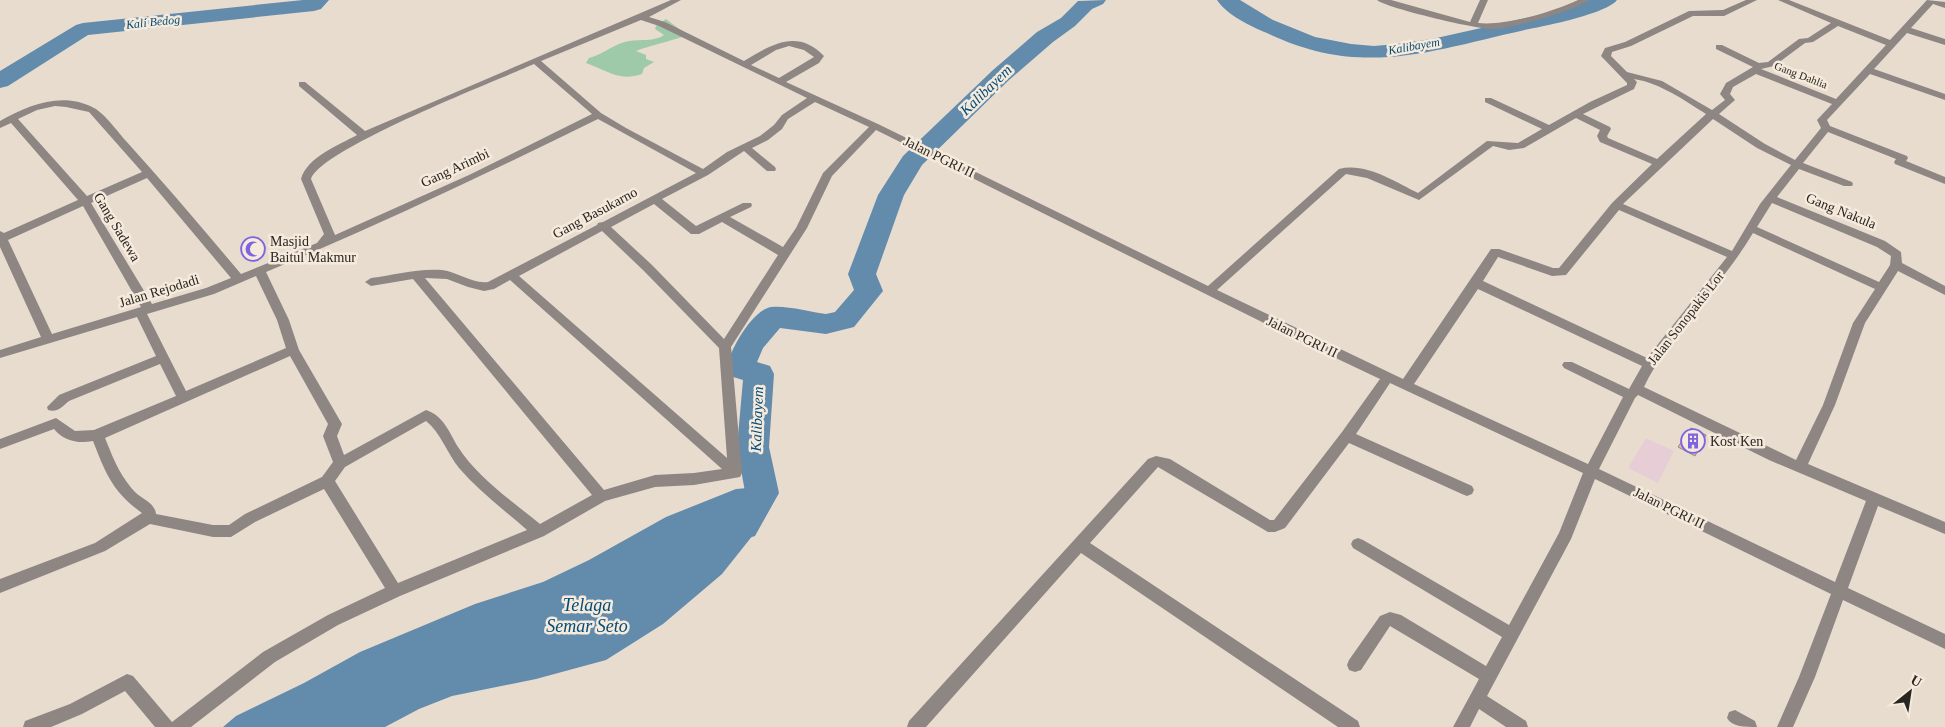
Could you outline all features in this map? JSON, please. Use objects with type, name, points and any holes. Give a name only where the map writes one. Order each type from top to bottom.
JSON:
[{"type":"street","points":[[322,244],[330,235],[306,179],[308,172],[326,157],[364,135],[535,60],[658,10],[675,0]]},
{"type":"street","points":[[1381,0],[1473,25],[1493,27],[1514,23],[1572,6],[1585,0]]},
{"type":"street","points":[[1473,25],[1484,0]]},
{"type":"street","points":[[1209,291],[1342,171],[1356,171],[1368,175],[1419,197],[1491,143],[1518,147],[1576,114],[1631,87],[1633,84],[1606,56],[1608,50],[1628,44],[1692,13],[1724,13],[1752,0]]},
{"type":"street","points":[[1782,0],[1892,44]]},
{"type":"street","points":[[1932,0],[1945,5]]},
{"type":"street","name":"Jalan Sonopakis Lor","points":[[1461,727],[1566,535],[1591,470],[1649,364],[1734,256],[1764,206],[1771,200],[1796,164],[1826,128],[1822,120],[1932,0]]},
{"type":"street","points":[[658,10],[662,24]]},
{"type":"street","name":"Jalan PGRI II","points":[[641,17],[662,24],[779,82],[876,126],[1308,340],[1591,470],[1839,591],[1943,637]]},
{"type":"street","points":[[1406,386],[1495,252],[1552,272],[1562,272],[1616,205],[1712,113],[1730,100],[1725,94],[1727,87],[1756,68],[1771,64],[1802,41],[1810,40],[1837,23]]},
{"type":"street","points":[[1905,29],[1945,42]]},
{"type":"street","points":[[744,65],[781,43],[799,44],[819,56],[816,61],[779,82]]},
{"type":"street","name":"Gang Dahlia","points":[[1719,47],[1756,68],[1838,103]]},
{"type":"street","points":[[535,60],[598,115],[622,130],[704,173]]},
{"type":"street","points":[[1868,70],[1945,97]]},
{"type":"street","points":[[1624,74],[1644,77],[1712,113],[1762,147],[1796,164],[1848,184]]},
{"type":"street","points":[[302,84],[364,135]]},
{"type":"street","name":"Gang Basukarno","points":[[371,282],[442,274],[454,276],[484,288],[704,173],[745,147],[764,138],[778,127],[784,117],[814,98]]},
{"type":"street","points":[[1488,100],[1549,129]]},
{"type":"street","points":[[0,126],[34,107],[71,104],[92,110],[149,173],[239,279]]},
{"type":"street","points":[[1576,114],[1606,128],[1602,136],[1604,140],[1658,163]]},
{"type":"street","name":"Gang Arimbi","points":[[322,244],[473,177],[598,115]]},
{"type":"street","name":"Gang Sadewa","points":[[12,118],[85,201],[145,312],[163,358],[184,399]]},
{"type":"street","points":[[735,473],[726,348],[784,252],[801,228],[816,199],[820,185],[827,175],[876,126]]},
{"type":"street","points":[[1826,128],[1903,158],[1899,162],[1945,181]]},
{"type":"street","points":[[745,147],[772,169]]},
{"type":"street","points":[[48,338],[1,236],[149,173]]},
{"type":"street","points":[[655,198],[695,231],[747,205]]},
{"type":"street","name":"Gang Nakula","points":[[1771,200],[1881,244],[1897,260],[1945,291]]},
{"type":"street","points":[[1616,205],[1734,256]]},
{"type":"street","points":[[722,218],[784,252]]},
{"type":"street","points":[[602,225],[648,268],[726,348]]},
{"type":"street","points":[[1751,228],[1882,288]]},
{"type":"street","name":"Jalan Rejodadi","points":[[0,354],[48,338],[145,312],[210,291],[322,244]]},
{"type":"street","points":[[1800,466],[1829,404],[1859,323],[1882,288],[1897,260]]},
{"type":"street","points":[[259,270],[283,320],[293,350],[335,424],[330,436],[340,463]]},
{"type":"street","points":[[511,275],[735,473]]},
{"type":"street","points":[[417,276],[600,496]]},
{"type":"street","points":[[1476,283],[1649,364]]},
{"type":"street","points":[[0,444],[56,423],[64,432],[74,436],[83,438],[97,435],[184,399],[293,350]]},
{"type":"street","points":[[53,407],[64,398],[163,358]]},
{"type":"street","points":[[1568,365],[1634,392],[1774,456],[1945,528]]},
{"type":"street","points":[[915,727],[1156,461],[1165,463],[1268,526],[1275,526],[1280,524],[1347,436],[1388,377]]},
{"type":"street","points":[[0,586],[100,547],[148,518],[213,531],[231,531],[250,518],[327,482],[340,463],[426,415],[436,421],[448,443],[471,474],[539,532]]},
{"type":"street","points":[[97,435],[114,477],[132,498],[149,511],[148,518]]},
{"type":"street","points":[[1347,436],[1467,490]]},
{"type":"street","points":[[178,727],[269,657],[333,620],[539,532],[600,496],[655,481],[694,479],[735,473]]},
{"type":"street","points":[[327,482],[395,592]]},
{"type":"street","points":[[1784,727],[1807,677],[1874,498]]},
{"type":"street","points":[[1079,544],[1352,727]]},
{"type":"street","points":[[1358,544],[1511,634]]},
{"type":"street","points":[[1355,665],[1385,621],[1390,619],[1396,620],[1488,676]]},
{"type":"street","points":[[32,727],[76,709],[127,681],[166,727]]},
{"type":"street","points":[[1476,698],[1520,727]]},
{"type":"street","points":[[1735,718],[1749,727]]},
{"type":"shaded area","points":[[1646,438],[1674,451],[1658,483],[1628,468]]},
{"type":"green space","points":[[666,19],[687,35],[636,51],[646,55],[646,59],[654,62],[644,68],[642,74],[626,77],[619,76],[586,63],[589,58],[624,42],[652,39],[664,35],[655,29],[656,26]]},
{"type":"water","name":"Telaga Semar Seto","points":[[748,488],[778,494],[757,530],[722,574],[663,624],[606,660],[536,679],[452,696],[419,709],[385,727],[223,727],[236,716],[304,683],[360,652],[475,604],[543,582],[589,560],[666,517],[736,489]]},
{"type":"building","name":"Kost Ken","points":[[1691,428],[1706,435],[1695,456],[1678,447]]},
{"type":"waterway","name":"Kali Bedog","points":[[0,81],[83,29],[314,5],[319,0]]},
{"type":"waterway","name":"Kalibayem","points":[[743,526],[762,493],[753,447],[759,374],[741,368],[753,340],[773,317],[826,324],[844,320],[869,291],[862,274],[891,195],[912,161],[1001,75],[1045,37],[1068,22],[1085,5],[1096,0]]},
{"type":"waterway","name":"Kalibayem","points":[[1227,0],[1265,25],[1307,42],[1329,48],[1374,52],[1409,50],[1432,45],[1564,15],[1607,0]]},
{"type":"place","name":"Masjid Baitul Makmur","points":[[253,249]]},
{"type":"place","name":"Kost Ken","points":[[1693,441]]}]
